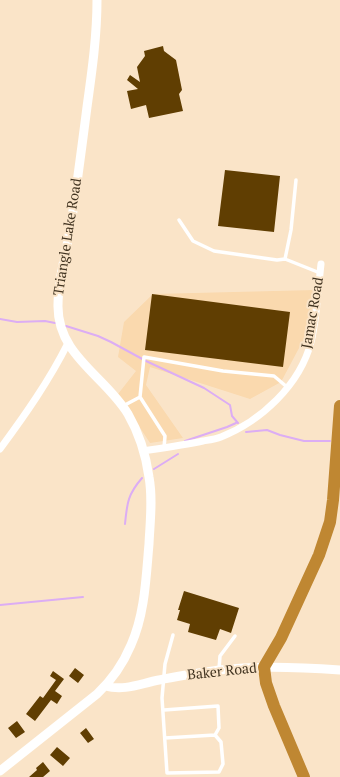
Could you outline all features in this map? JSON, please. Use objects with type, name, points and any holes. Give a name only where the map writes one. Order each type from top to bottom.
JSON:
[{"type":"highway","points":[[304,777],[274,706],[266,683],[264,667],[281,638],[316,562],[330,522],[340,406]]},
{"type":"street","name":"Triangle Lake Road","points":[[0,771],[105,686],[117,671],[131,645],[143,601],[151,498],[149,477],[143,451],[128,415],[118,400],[78,358],[68,343],[60,323],[58,312],[60,281],[71,227],[97,28],[97,0]]},
{"type":"street","name":"Jamac Road","points":[[143,451],[220,437],[254,420],[270,406],[295,377],[304,361],[311,343],[321,264]]},
{"type":"street","points":[[0,449],[31,407],[68,343]]},
{"type":"street","name":"Baker Road","points":[[105,686],[116,689],[124,689],[164,679],[219,670],[264,667],[339,670]]},
{"type":"lane","points":[[285,259],[291,230],[296,180]]},
{"type":"lane","points":[[180,220],[193,241],[214,251],[277,260],[285,259],[320,273]]},
{"type":"lane","points":[[164,448],[165,436],[140,397],[144,357],[223,371],[274,376],[287,387]]},
{"type":"lane","points":[[122,406],[140,397]]},
{"type":"lane","points":[[173,635],[165,664],[162,698],[167,773],[219,772],[223,764],[221,742],[215,735]]},
{"type":"lane","points":[[219,670],[220,656],[235,636]]},
{"type":"lane","points":[[164,710],[218,706],[219,728],[215,735]]},
{"type":"lane","points":[[165,738],[215,735]]},
{"type":"shaded area","points":[[315,290],[307,333],[281,382],[250,399],[150,367],[146,385],[183,438],[150,443],[118,394],[136,371],[118,357],[124,322],[153,294]]},
{"type":"building","points":[[163,46],[164,51],[176,60],[182,90],[179,94],[183,111],[149,118],[146,105],[131,109],[127,91],[138,89],[127,80],[130,75],[140,82],[137,67],[145,56],[144,51]]},
{"type":"building","points":[[225,170],[280,176],[274,232],[218,226]]},
{"type":"building","points":[[152,294],[290,312],[283,367],[145,350]]},
{"type":"building","points":[[184,591],[239,608],[231,633],[220,629],[216,640],[188,632],[190,624],[177,620],[180,610],[178,610]]},
{"type":"building","points":[[75,668],[84,675],[78,683],[69,676]]},
{"type":"building","points":[[53,671],[64,679],[55,691],[62,696],[57,704],[51,700],[35,721],[26,714],[40,696],[43,698],[56,680],[50,676]]},
{"type":"building","points":[[17,721],[25,732],[16,738],[8,728]]},
{"type":"building","points":[[86,728],[94,739],[88,743],[80,733]]},
{"type":"building","points":[[57,747],[70,758],[63,766],[50,755]]},
{"type":"building","points":[[43,762],[50,771],[43,777],[29,777],[37,770],[36,768]]},
{"type":"waterway","points":[[0,319],[17,322],[45,321],[55,323]]},
{"type":"waterway","points":[[66,326],[98,336],[146,361],[204,388],[230,405],[232,416],[238,423]]},
{"type":"waterway","points":[[185,441],[236,423]]},
{"type":"waterway","points":[[246,432],[267,430],[304,441],[330,441]]},
{"type":"waterway","points":[[154,469],[178,454]]},
{"type":"waterway","points":[[125,524],[129,499],[142,478]]},
{"type":"waterway","points":[[0,605],[83,597]]}]
